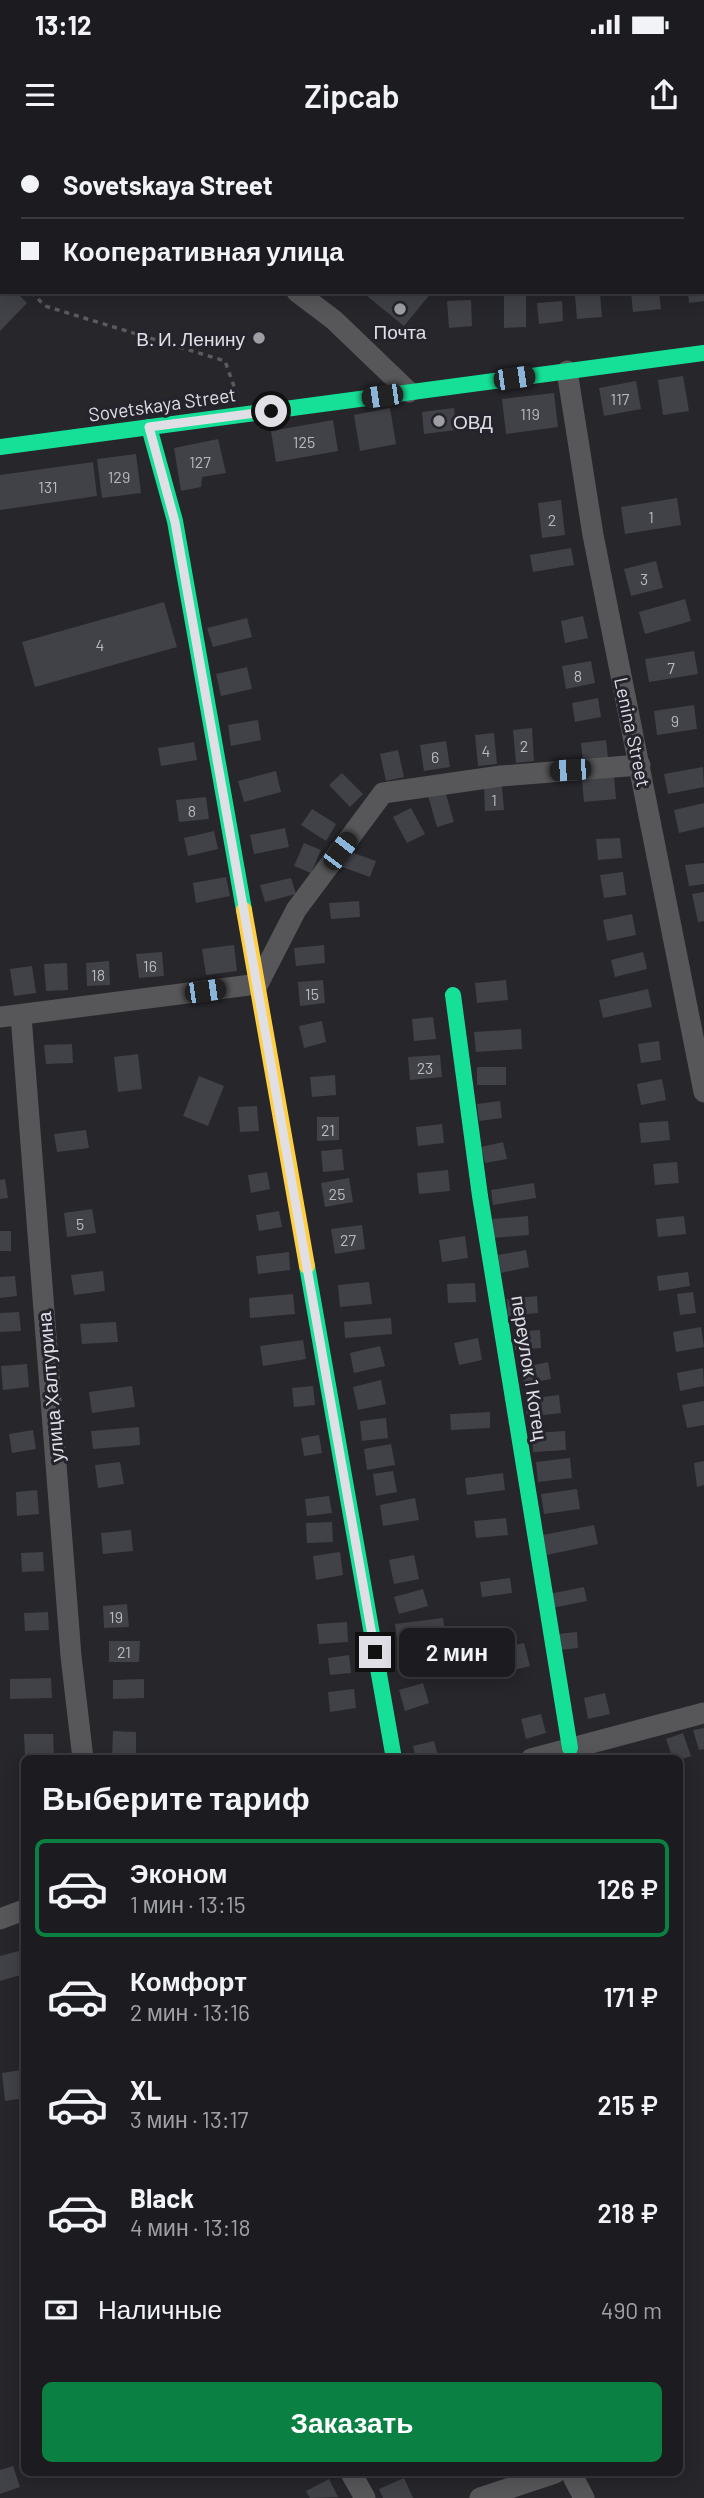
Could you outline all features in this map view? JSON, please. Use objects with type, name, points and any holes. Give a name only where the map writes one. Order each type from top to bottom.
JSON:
[{"type":"street","points":[[300,294],[334,320],[409,392]]},
{"type":"street","name":"Sovetskaya Street","points":[[0,447],[704,353]]},
{"type":"street","name":"Lenina Street","points":[[567,371],[593,536],[704,1092]]},
{"type":"street","points":[[149,427],[175,522],[393,1755]]},
{"type":"street","points":[[258,984],[296,910],[383,793],[500,776],[640,765]]},
{"type":"street","points":[[10,1016],[258,984]]},
{"type":"street","name":"переулок 1 Котец","points":[[453,995],[480,1196],[570,1748]]},
{"type":"street","name":"улица Халтурина","points":[[10,1016],[83,1755]]},
{"type":"street","points":[[545,1755],[704,1713]]},
{"type":"street","points":[[0,1919],[21,1911]]},
{"type":"street","points":[[353,2476],[365,2498]]},
{"type":"street","points":[[480,2498],[546,2476]]},
{"type":"street","points":[[573,2476],[584,2498]]},
{"type":"path","points":[[33,294],[45,306],[225,361],[243,414]]},
{"type":"building","points":[[0,294],[18,294],[27,303],[0,331]]},
{"type":"building","name":"Почта","points":[[364,294],[430,294],[404,326]]},
{"type":"building","points":[[504,294],[526,294],[526,327],[504,328]]},
{"type":"building","points":[[600,294],[602,317],[577,319],[575,296]]},
{"type":"building","points":[[631,294],[659,294],[661,309],[633,312]]},
{"type":"building","points":[[688,294],[704,294],[704,301],[689,303]]},
{"type":"building","points":[[471,300],[472,326],[449,328],[447,301]]},
{"type":"building","points":[[562,301],[563,321],[539,324],[537,303]]},
{"type":"building","points":[[683,376],[689,411],[663,415],[658,380]]},
{"type":"building","points":[[636,381],[641,409],[604,416],[599,388]]},
{"type":"building","points":[[554,393],[558,427],[506,434],[502,399]]},
{"type":"building","points":[[390,408],[396,444],[360,451],[354,415]]},
{"type":"building","name":"ОВД","points":[[454,408],[456,430],[424,434],[422,412]]},
{"type":"building","points":[[333,420],[338,451],[276,462],[271,431]]},
{"type":"building","points":[[218,439],[226,473],[202,477],[201,487],[181,491],[174,448]]},
{"type":"building","points":[[136,454],[141,493],[102,498],[97,459]]},
{"type":"building","points":[[93,462],[97,496],[0,510],[0,475]]},
{"type":"building","points":[[677,498],[681,525],[625,534],[621,507]]},
{"type":"building","points":[[561,500],[565,535],[542,538],[538,503]]},
{"type":"building","points":[[571,548],[574,565],[533,572],[530,555]]},
{"type":"building","points":[[656,561],[663,588],[631,596],[624,569]]},
{"type":"building","points":[[685,599],[691,621],[645,634],[639,612]]},
{"type":"building","points":[[164,602],[177,647],[35,687],[22,642]]},
{"type":"building","points":[[583,616],[588,638],[565,643],[561,621]]},
{"type":"building","points":[[247,618],[252,637],[213,647],[207,628]]},
{"type":"building","points":[[694,651],[698,674],[649,682],[645,659]]},
{"type":"building","points":[[591,661],[595,683],[566,689],[562,666]]},
{"type":"building","points":[[247,667],[252,689],[221,696],[216,674]]},
{"type":"building","points":[[598,698],[601,717],[575,722],[572,703]]},
{"type":"building","points":[[694,705],[697,729],[657,735],[654,711]]},
{"type":"building","points":[[258,720],[261,740],[231,746],[228,725]]},
{"type":"building","points":[[532,728],[534,761],[516,763],[513,730]]},
{"type":"building","points":[[494,733],[497,764],[478,766],[475,735]]},
{"type":"building","points":[[606,740],[608,758],[583,761],[581,743]]},
{"type":"building","points":[[446,741],[450,767],[424,771],[420,745]]},
{"type":"building","points":[[194,742],[197,760],[161,766],[158,748]]},
{"type":"building","points":[[398,750],[404,777],[386,781],[380,754]]},
{"type":"building","points":[[703,767],[704,787],[668,794],[664,774]]},
{"type":"building","points":[[276,771],[281,792],[244,802],[238,781]]},
{"type":"building","points":[[342,773],[363,794],[350,807],[329,785]]},
{"type":"building","points":[[614,777],[616,799],[584,802],[582,780]]},
{"type":"building","points":[[502,786],[504,810],[485,811],[484,787]]},
{"type":"building","points":[[445,791],[454,822],[437,827],[428,796]]},
{"type":"building","points":[[206,797],[209,819],[179,822],[176,800]]},
{"type":"building","points":[[704,803],[704,827],[679,833],[674,810]]},
{"type":"building","points":[[411,808],[425,834],[407,843],[393,817]]},
{"type":"building","points":[[312,809],[336,824],[326,841],[301,825]]},
{"type":"building","points":[[285,828],[289,847],[254,854],[250,835]]},
{"type":"building","points":[[214,831],[218,849],[188,856],[184,838]]},
{"type":"building","points":[[620,838],[622,858],[598,860],[596,839]]},
{"type":"building","points":[[304,843],[321,850],[311,873],[294,866]]},
{"type":"building","points":[[348,851],[376,861],[370,877],[342,867]]},
{"type":"building","points":[[704,863],[704,884],[689,886],[685,865]]},
{"type":"building","points":[[623,872],[626,895],[604,898],[600,875]]},
{"type":"building","points":[[226,877],[230,896],[196,903],[193,883]]},
{"type":"building","points":[[291,878],[296,894],[265,902],[260,885]]},
{"type":"building","points":[[704,892],[704,921],[698,922],[692,894]]},
{"type":"building","points":[[359,901],[360,917],[331,919],[329,903]]},
{"type":"building","points":[[632,914],[636,935],[607,941],[603,920]]},
{"type":"building","points":[[234,945],[237,971],[206,975],[202,949]]},
{"type":"building","points":[[324,945],[325,963],[296,966],[294,948]]},
{"type":"building","points":[[162,952],[164,976],[139,978],[136,954]]},
{"type":"building","points":[[643,952],[647,969],[615,977],[611,960]]},
{"type":"building","points":[[109,961],[110,985],[87,986],[86,963]]},
{"type":"building","points":[[67,963],[68,990],[46,991],[44,964]]},
{"type":"building","points":[[32,966],[36,993],[14,996],[10,969]]},
{"type":"building","points":[[323,980],[325,1003],[300,1006],[298,982]]},
{"type":"building","points":[[506,980],[508,1000],[477,1003],[475,983]]},
{"type":"building","points":[[648,989],[652,1007],[603,1018],[599,1000]]},
{"type":"building","points":[[433,1017],[436,1039],[414,1041],[412,1019]]},
{"type":"building","points":[[322,1021],[326,1042],[304,1048],[299,1026]]},
{"type":"building","points":[[521,1029],[522,1049],[476,1052],[474,1032]]},
{"type":"building","points":[[659,1041],[661,1060],[641,1063],[638,1044]]},
{"type":"building","points":[[72,1044],[73,1063],[46,1064],[44,1045]]},
{"type":"building","points":[[138,1054],[142,1089],[118,1092],[114,1057]]},
{"type":"building","points":[[440,1055],[442,1077],[410,1080],[408,1057]]},
{"type":"building","points":[[477,1067],[506,1067],[506,1085],[477,1085]]},
{"type":"building","points":[[335,1075],[336,1095],[312,1097],[310,1077]]},
{"type":"building","points":[[199,1076],[224,1086],[208,1126],[183,1116]]},
{"type":"building","points":[[662,1079],[666,1100],[641,1105],[637,1084]]},
{"type":"building","points":[[500,1101],[502,1118],[479,1121],[477,1104]]},
{"type":"building","points":[[257,1106],[259,1131],[240,1132],[238,1107]]},
{"type":"building","points":[[317,1117],[339,1117],[339,1140],[317,1141]]},
{"type":"building","points":[[668,1121],[670,1140],[641,1143],[639,1123]]},
{"type":"building","points":[[442,1124],[444,1143],[418,1146],[416,1127]]},
{"type":"building","points":[[86,1130],[89,1148],[57,1152],[54,1134]]},
{"type":"building","points":[[503,1142],[507,1159],[485,1163],[481,1147]]},
{"type":"building","points":[[342,1149],[344,1170],[323,1172],[321,1151]]},
{"type":"building","points":[[677,1162],[679,1183],[655,1185],[653,1164]]},
{"type":"building","points":[[448,1170],[450,1191],[419,1194],[417,1173]]},
{"type":"building","points":[[267,1172],[270,1189],[251,1193],[248,1175]]},
{"type":"building","points":[[349,1178],[353,1202],[325,1207],[321,1183]]},
{"type":"building","points":[[5,1179],[8,1198],[0,1199],[0,1180]]},
{"type":"building","points":[[534,1183],[536,1198],[493,1205],[491,1190]]},
{"type":"building","points":[[92,1209],[96,1233],[67,1237],[64,1213]]},
{"type":"building","points":[[279,1211],[282,1227],[259,1231],[256,1215]]},
{"type":"building","points":[[528,1216],[529,1235],[493,1238],[492,1219]]},
{"type":"building","points":[[684,1216],[686,1234],[658,1237],[656,1219]]},
{"type":"building","points":[[362,1225],[365,1249],[335,1254],[331,1229]]},
{"type":"building","points":[[0,1231],[11,1231],[11,1251],[0,1251]]},
{"type":"building","points":[[465,1236],[468,1258],[442,1262],[439,1240]]},
{"type":"building","points":[[526,1250],[529,1267],[501,1273],[498,1255]]},
{"type":"building","points":[[289,1252],[290,1270],[258,1274],[256,1256]]},
{"type":"building","points":[[103,1271],[105,1291],[74,1295],[71,1275]]},
{"type":"building","points":[[688,1272],[690,1286],[659,1291],[657,1276]]},
{"type":"building","points":[[15,1276],[17,1296],[0,1298],[0,1277]]},
{"type":"building","points":[[369,1282],[372,1304],[340,1307],[338,1285]]},
{"type":"building","points":[[475,1283],[476,1302],[448,1303],[447,1284]]},
{"type":"building","points":[[693,1292],[696,1313],[680,1315],[677,1294]]},
{"type":"building","points":[[293,1294],[295,1314],[250,1318],[249,1298]]},
{"type":"building","points":[[537,1296],[538,1313],[508,1316],[507,1299]]},
{"type":"building","points":[[19,1312],[21,1331],[0,1332],[0,1313]]},
{"type":"building","points":[[391,1318],[392,1334],[345,1338],[344,1322]]},
{"type":"building","points":[[116,1322],[118,1342],[82,1344],[80,1324]]},
{"type":"building","points":[[701,1327],[704,1347],[676,1352],[673,1332]]},
{"type":"building","points":[[540,1330],[541,1348],[515,1350],[514,1332]]},
{"type":"building","points":[[478,1338],[482,1360],[459,1365],[454,1343]]},
{"type":"building","points":[[303,1340],[306,1359],[263,1366],[260,1346]]},
{"type":"building","points":[[380,1346],[385,1366],[354,1373],[350,1353]]},
{"type":"building","points":[[548,1362],[551,1379],[524,1384],[521,1368]]},
{"type":"building","points":[[27,1364],[29,1387],[3,1390],[1,1366]]},
{"type":"building","points":[[703,1368],[704,1386],[680,1391],[677,1373]]},
{"type":"building","points":[[381,1380],[386,1404],[358,1410],[353,1387]]},
{"type":"building","points":[[132,1386],[135,1407],[92,1413],[89,1392]]},
{"type":"building","points":[[313,1386],[315,1405],[294,1407],[292,1388]]},
{"type":"building","points":[[559,1395],[561,1413],[527,1417],[525,1399]]},
{"type":"building","points":[[704,1401],[704,1425],[687,1428],[682,1405]]},
{"type":"building","points":[[490,1412],[490,1428],[451,1430],[450,1414]]},
{"type":"building","points":[[386,1418],[388,1438],[362,1441],[360,1421]]},
{"type":"building","points":[[139,1427],[140,1445],[93,1449],[91,1431]]},
{"type":"building","points":[[33,1430],[36,1449],[12,1453],[9,1434]]},
{"type":"building","points":[[565,1431],[566,1450],[533,1452],[532,1433]]},
{"type":"building","points":[[319,1435],[322,1453],[304,1456],[301,1438]]},
{"type":"building","points":[[391,1444],[395,1465],[367,1470],[364,1449]]},
{"type":"building","points":[[570,1458],[572,1478],[538,1482],[536,1462]]},
{"type":"building","points":[[704,1461],[704,1485],[697,1487],[694,1463]]},
{"type":"building","points":[[120,1462],[124,1484],[98,1488],[95,1465]]},
{"type":"building","points":[[393,1471],[397,1492],[376,1496],[373,1474]]},
{"type":"building","points":[[503,1473],[505,1490],[467,1495],[465,1478]]},
{"type":"building","points":[[577,1489],[580,1509],[544,1514],[541,1494]]},
{"type":"building","points":[[37,1490],[39,1514],[17,1516],[16,1492]]},
{"type":"building","points":[[329,1496],[332,1513],[307,1516],[305,1499]]},
{"type":"building","points":[[415,1498],[419,1520],[383,1526],[380,1505]]},
{"type":"building","points":[[506,1518],[508,1535],[476,1538],[474,1521]]},
{"type":"building","points":[[332,1522],[333,1542],[307,1543],[306,1523]]},
{"type":"building","points":[[594,1525],[598,1544],[547,1555],[543,1535]]},
{"type":"building","points":[[131,1530],[133,1551],[103,1554],[101,1533]]},
{"type":"building","points":[[43,1552],[44,1571],[22,1572],[21,1553]]},
{"type":"building","points":[[340,1552],[343,1575],[316,1580],[313,1556]]},
{"type":"building","points":[[414,1555],[419,1579],[394,1584],[389,1560]]},
{"type":"building","points":[[510,1578],[512,1593],[482,1597],[480,1582]]},
{"type":"building","points":[[584,1587],[587,1601],[552,1608],[549,1594]]},
{"type":"building","points":[[423,1589],[428,1606],[399,1614],[394,1597]]},
{"type":"building","points":[[127,1604],[129,1627],[104,1628],[103,1606]]},
{"type":"building","points":[[48,1612],[49,1630],[25,1631],[24,1613]]},
{"type":"building","points":[[443,1618],[446,1640],[398,1645],[395,1624]]},
{"type":"building","points":[[347,1622],[348,1642],[319,1644],[317,1624]]},
{"type":"building","points":[[577,1632],[578,1648],[559,1650],[557,1634]]},
{"type":"building","points":[[109,1641],[140,1641],[139,1662],[109,1662]]},
{"type":"building","points":[[524,1643],[530,1666],[506,1672],[501,1648]]},
{"type":"building","points":[[349,1655],[351,1673],[330,1675],[328,1658]]},
{"type":"building","points":[[51,1678],[52,1698],[10,1699],[10,1679]]},
{"type":"building","points":[[144,1679],[144,1698],[113,1699],[113,1680]]},
{"type":"building","points":[[423,1683],[429,1703],[405,1711],[399,1690]]},
{"type":"building","points":[[354,1689],[356,1708],[330,1712],[328,1692]]},
{"type":"building","points":[[605,1693],[610,1714],[588,1719],[584,1698]]},
{"type":"building","points":[[541,1714],[546,1733],[526,1739],[521,1719]]},
{"type":"building","points":[[704,1728],[704,1749],[699,1750],[693,1730]]},
{"type":"building","points":[[113,1731],[136,1732],[136,1755],[112,1755]]},
{"type":"building","points":[[683,1733],[691,1756],[683,1759],[683,1755],[672,1755],[666,1739]]},
{"type":"building","points":[[24,1734],[53,1734],[54,1755],[25,1755]]},
{"type":"building","points":[[434,1741],[438,1755],[415,1755],[413,1746]]},
{"type":"building","points":[[19,1951],[21,1975],[0,1981],[0,1956]]},
{"type":"building","points":[[21,2070],[21,2098],[5,2101],[2,2073]]},
{"type":"building","points":[[13,2466],[20,2487],[0,2494],[0,2470]]},
{"type":"building","points":[[404,2478],[413,2498],[383,2498],[379,2489]]},
{"type":"building","points":[[329,2479],[338,2497],[310,2498],[306,2491]]},
{"type":"traffic: fast","points":[[0,447],[704,353]]},
{"type":"traffic: fast","points":[[149,427],[175,521],[244,910]]},
{"type":"traffic: fast","points":[[453,995],[480,1196],[570,1748]]},
{"type":"traffic: fast","points":[[307,1266],[393,1755]]},
{"type":"traffic: slow","points":[[244,910],[307,1266]]},
{"type":"place","name":"Почта","points":[[400,309]]},
{"type":"place","name":"В. И. Ленину","points":[[259,338]]},
{"type":"place","name":"ОВД","points":[[439,421]]},
{"type":"route","points":[[271,411],[149,427],[175,522],[375,1652]]}]
